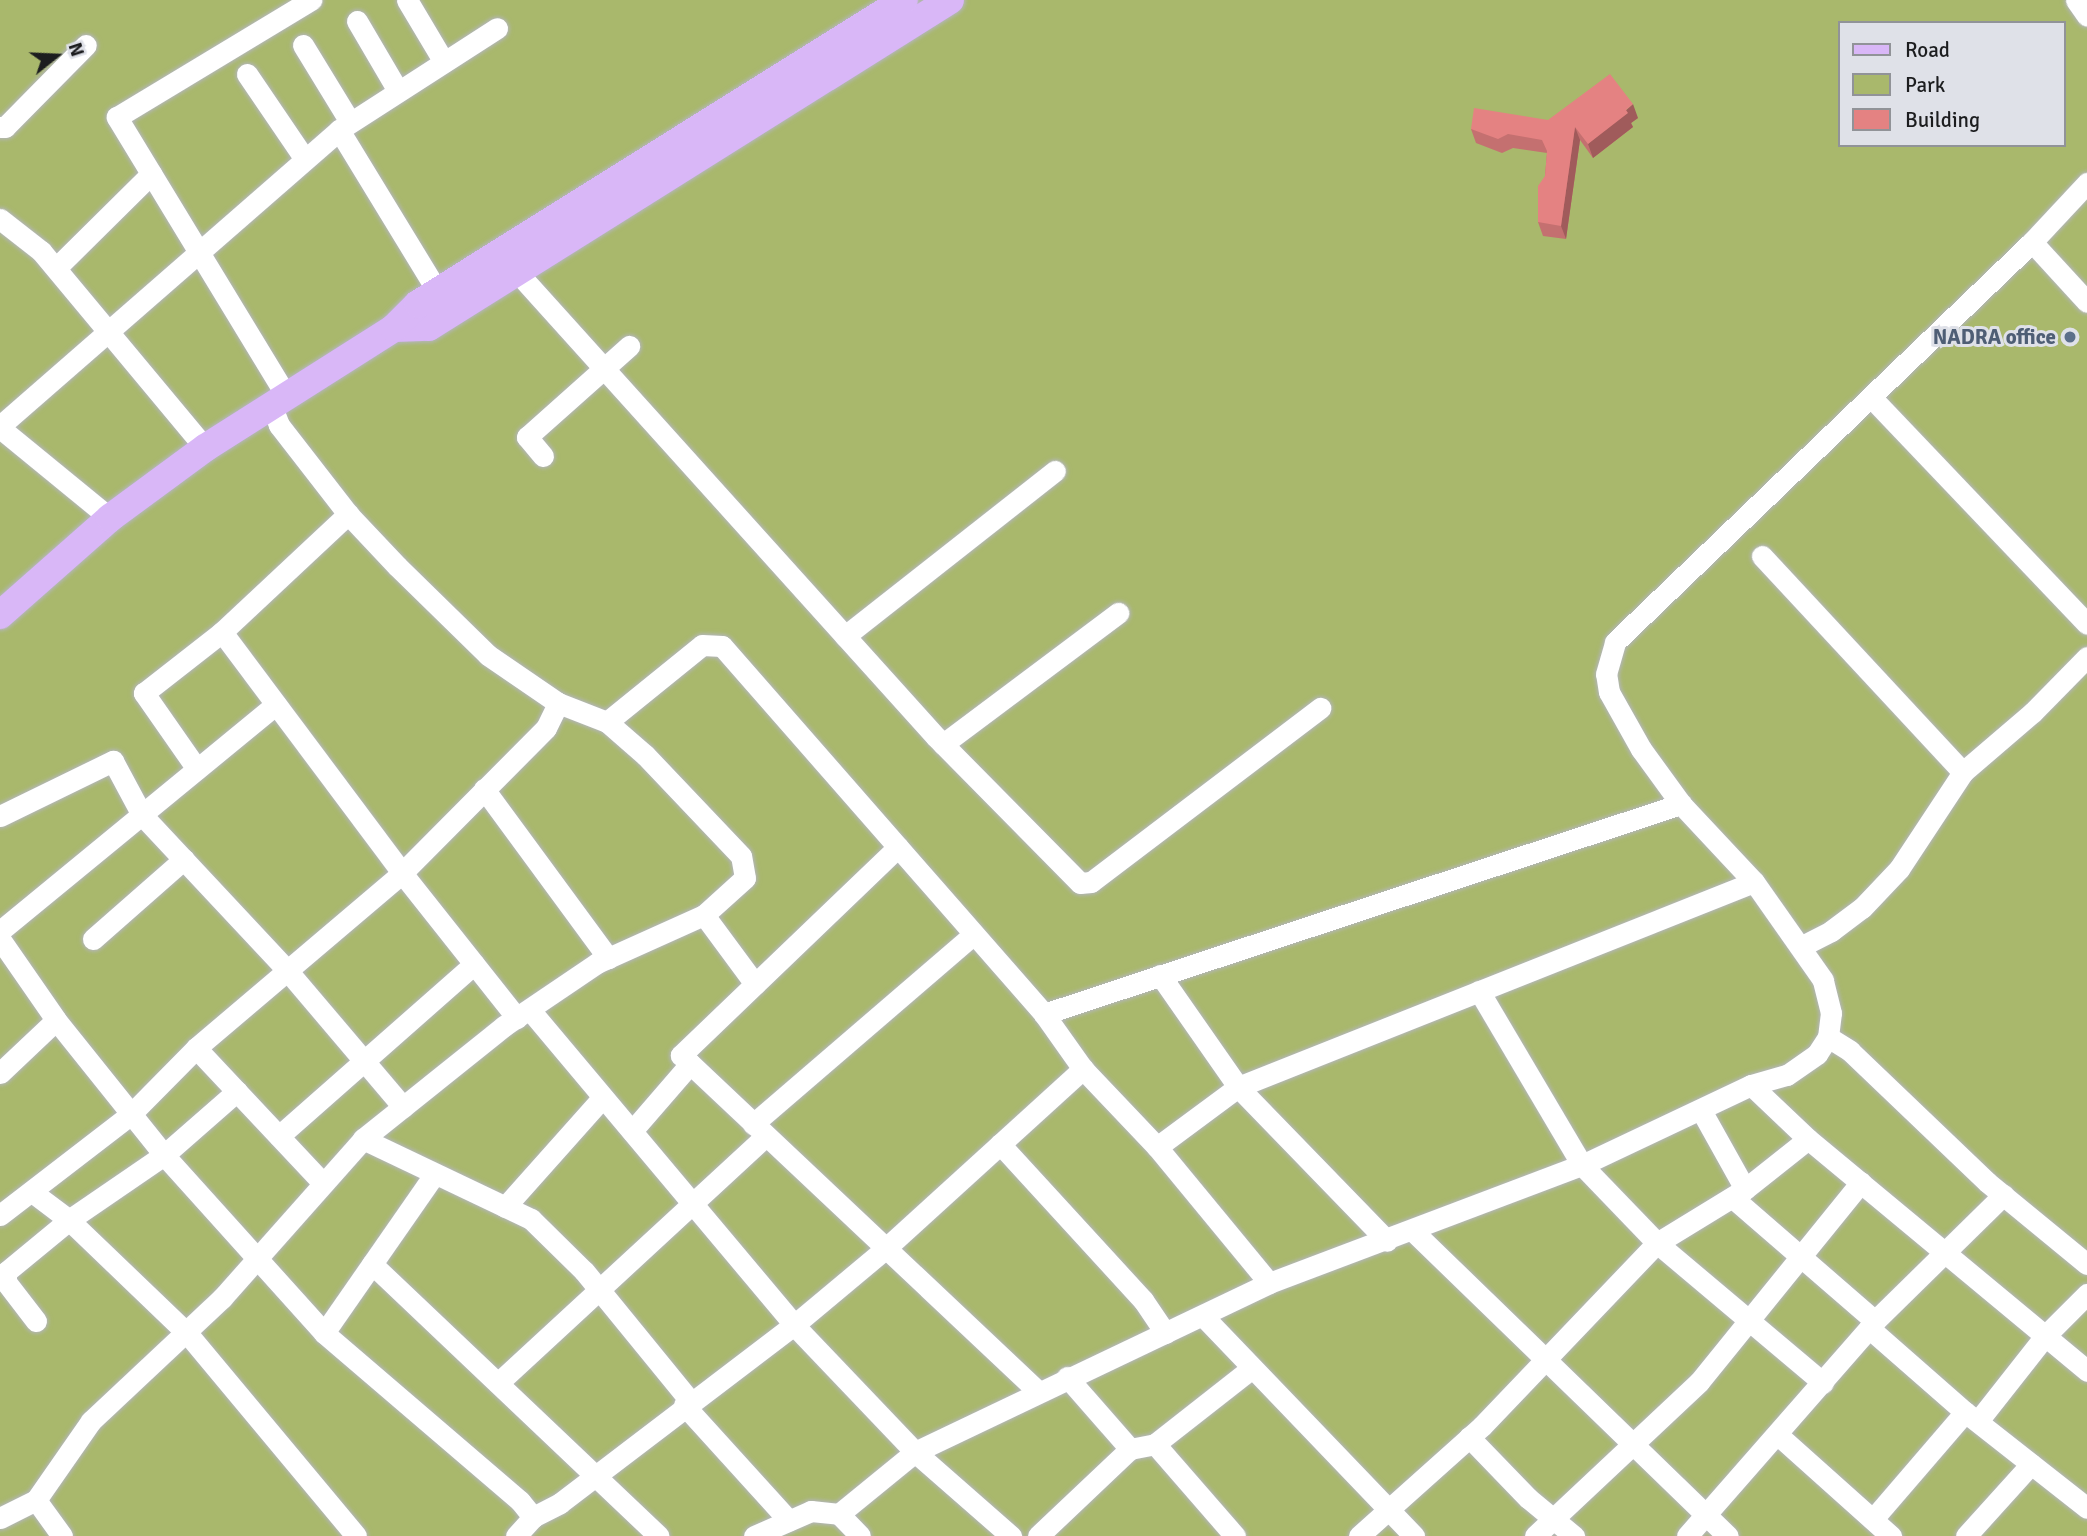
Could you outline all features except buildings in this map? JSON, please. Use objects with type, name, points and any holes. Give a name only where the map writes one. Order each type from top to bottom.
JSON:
[{"type":"main road","points":[[0,615],[110,518],[205,447],[394,328],[438,292],[904,0]]},
{"type":"main road","points":[[394,328],[429,327],[950,0]]},
{"type":"street","points":[[0,1518],[36,1500],[91,1421],[187,1333],[363,1139],[523,1014],[608,958],[704,915],[745,878],[741,856],[645,755],[607,722],[558,703],[488,654],[348,514],[279,425],[280,402],[198,251],[117,117],[311,0]]},
{"type":"street","points":[[407,0],[444,62]]},
{"type":"street","points":[[2076,0],[2087,16]]},
{"type":"street","points":[[357,21],[398,91]]},
{"type":"street","points":[[110,518],[0,427],[304,158],[345,126],[497,28]]},
{"type":"street","points":[[0,127],[5,127],[86,45]]},
{"type":"street","points":[[303,45],[438,292]]},
{"type":"street","points":[[247,74],[304,158]]},
{"type":"street","points":[[56,268],[152,174]]},
{"type":"street","points":[[836,1536],[839,1514],[915,1452],[1037,1390],[1203,1316],[1269,1283],[1414,1232],[1582,1165],[1702,1112],[1751,1086],[1787,1074],[1817,1054],[1828,1037],[1831,1013],[1823,980],[1802,946],[1754,882],[1681,803],[1642,749],[1609,692],[1606,674],[1615,642],[2032,242],[2087,183]]},
{"type":"street","points":[[0,219],[56,268],[205,447]]},
{"type":"street","points":[[2032,242],[2087,302]]},
{"type":"street","points":[[517,272],[943,744],[1080,883],[1091,882],[1320,708]]},
{"type":"street","points":[[543,456],[527,437],[628,345]]},
{"type":"street","points":[[1871,397],[2087,624]]},
{"type":"street","points":[[845,636],[1055,471]]},
{"type":"street","points":[[197,769],[144,693],[222,632],[348,514]]},
{"type":"street","points":[[1762,556],[1962,772]]},
{"type":"street","points":[[943,744],[1118,613]]},
{"type":"street","points":[[222,632],[402,873],[474,964],[603,1097],[794,1325],[915,1452],[1011,1536]]},
{"type":"street","points":[[607,722],[702,645],[722,646],[1044,1014],[1083,1069],[1157,1147],[1269,1283]]},
{"type":"street","points":[[1802,946],[1831,931],[1862,908],[1899,869],[1962,772],[2033,712],[2087,657]]},
{"type":"street","points":[[0,1215],[131,1114],[196,1048],[402,873],[546,728],[558,703]]},
{"type":"street","points":[[0,931],[276,704]]},
{"type":"street","points":[[0,816],[113,761],[142,815],[286,969],[366,1059],[403,1107]]},
{"type":"street","points":[[484,789],[608,958]]},
{"type":"street","points":[[1044,1014],[1681,803]]},
{"type":"street","points":[[898,847],[681,1055],[1037,1390]]},
{"type":"street","points":[[93,939],[184,859]]},
{"type":"street","points":[[1157,1147],[1238,1087],[1754,882]]},
{"type":"street","points":[[704,915],[755,984]]},
{"type":"street","points":[[498,1383],[597,1287],[693,1204],[760,1130],[974,934]]},
{"type":"street","points":[[0,939],[57,1020],[164,1155],[324,1333],[520,1501],[533,1517]]},
{"type":"street","points":[[279,1136],[474,964]]},
{"type":"street","points":[[1160,975],[1238,1087],[1387,1241]]},
{"type":"street","points":[[1479,992],[1582,1165],[1657,1243],[1822,1383]]},
{"type":"street","points":[[0,1073],[57,1020]]},
{"type":"street","points":[[1828,1037],[1850,1051],[2003,1195],[2087,1264]]},
{"type":"street","points":[[196,1048],[322,1182]]},
{"type":"street","points":[[632,1131],[690,1064]]},
{"type":"street","points":[[516,1536],[533,1517],[560,1503],[687,1403],[794,1325],[885,1249],[1083,1069]]},
{"type":"street","points":[[1751,1086],[1808,1139],[2087,1371]]},
{"type":"street","points":[[37,1321],[6,1282],[3,1273],[69,1220],[164,1155],[237,1091]]},
{"type":"street","points":[[505,1208],[603,1097]]},
{"type":"street","points":[[1702,1112],[1739,1194],[1800,1261],[1972,1417],[2087,1508]]},
{"type":"street","points":[[363,1139],[531,1219],[597,1287],[687,1403],[789,1521]]},
{"type":"street","points":[[1359,1536],[1469,1437],[1546,1361],[1657,1243],[1739,1194],[1808,1139]]},
{"type":"street","points":[[1000,1144],[1143,1300],[1164,1333]]},
{"type":"street","points":[[324,1333],[434,1175]]},
{"type":"street","points":[[1535,1536],[1699,1382],[1800,1261],[1861,1182]]},
{"type":"street","points":[[32,1192],[69,1220],[187,1333],[356,1536]]},
{"type":"street","points":[[1687,1536],[1703,1515],[1778,1435],[1872,1324],[1944,1250],[2003,1195]]},
{"type":"street","points":[[1414,1232],[1632,1447],[1728,1536]]},
{"type":"street","points":[[372,1264],[659,1536]]},
{"type":"street","points":[[1873,1519],[1972,1417],[2043,1337],[2087,1294]]},
{"type":"street","points":[[1203,1316],[1414,1536]]},
{"type":"street","points":[[1067,1377],[1130,1449],[1143,1450],[1155,1444],[1252,1368]]},
{"type":"street","points":[[1778,1435],[1891,1536]]},
{"type":"street","points":[[1469,1437],[1553,1520],[1574,1536]]},
{"type":"street","points":[[1155,1444],[1235,1536]]},
{"type":"street","points":[[1038,1536],[1130,1449]]},
{"type":"street","points":[[1966,1536],[2031,1464]]},
{"type":"street","points":[[36,1500],[62,1536]]},
{"type":"street","points":[[754,1536],[811,1511],[839,1514],[860,1536]]},
{"type":"green space","points":[[0,0],[2087,0],[2087,1536],[0,1536]]},
{"type":"place","name":"NADRA office","points":[[2070,337]]}]
